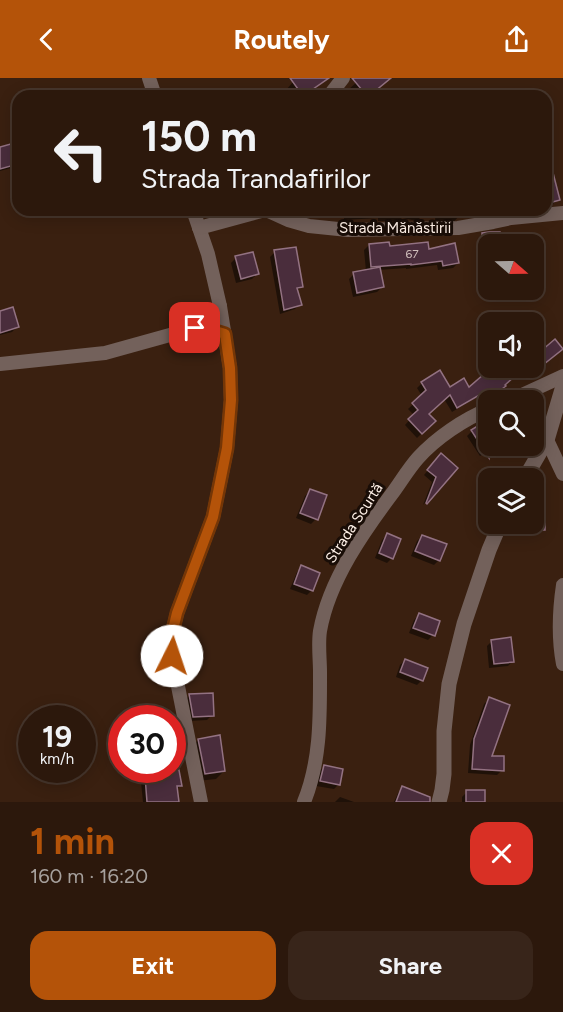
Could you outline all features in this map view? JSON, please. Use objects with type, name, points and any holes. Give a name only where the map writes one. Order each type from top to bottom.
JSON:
[{"type":"street","points":[[334,90],[343,78]]},
{"type":"street","points":[[195,216],[208,254],[220,306],[230,368],[231,400],[227,448],[213,517],[177,613],[171,638],[172,656],[201,802]]},
{"type":"street","points":[[199,228],[243,216]]},
{"type":"street","name":"Strada Mănăstirii","points":[[279,216],[309,226],[348,230],[458,228],[532,216]]},
{"type":"street","points":[[195,328],[220,306]]},
{"type":"street","points":[[0,364],[105,353],[195,328],[225,334]]},
{"type":"street","points":[[533,390],[563,376]]},
{"type":"street","points":[[531,468],[547,440],[563,386]]},
{"type":"street","name":"Strada Scurtă","points":[[304,802],[318,748],[320,632],[331,594],[352,552],[380,509],[419,457],[450,430],[478,413]]},
{"type":"street","points":[[547,440],[563,474]]},
{"type":"street","points":[[439,802],[444,774],[444,731],[449,684],[464,624],[496,534]]},
{"type":"street","points":[[563,585],[559,608],[559,645],[563,664]]},
{"type":"building","points":[[290,78],[329,78],[312,90],[299,90]]},
{"type":"building","points":[[352,78],[391,78],[376,90],[362,90]]},
{"type":"building","points":[[12,144],[12,166],[0,169],[0,147]]},
{"type":"building","points":[[552,169],[560,200],[552,202]]},
{"type":"building","points":[[500,232],[500,234],[482,234]]},
{"type":"building","points":[[389,242],[390,246],[428,242],[429,249],[455,243],[459,263],[443,266],[442,261],[371,267],[369,244]]},
{"type":"building","points":[[296,247],[303,287],[297,288],[302,305],[284,310],[274,250]]},
{"type":"building","points":[[253,252],[259,274],[241,279],[235,256]]},
{"type":"building","points":[[380,267],[384,287],[357,293],[353,272]]},
{"type":"building","points":[[13,307],[19,327],[0,333],[0,311]]},
{"type":"building","points":[[555,339],[563,349],[544,364],[544,348]]},
{"type":"building","points":[[440,370],[450,387],[464,378],[469,387],[479,378],[513,378],[500,390],[478,390],[478,396],[457,408],[450,395],[429,414],[436,421],[422,434],[408,419],[418,410],[412,403],[426,390],[421,382]]},
{"type":"building","points":[[478,426],[478,441],[471,430]]},
{"type":"building","points":[[441,453],[458,468],[427,504],[436,477],[427,470]]},
{"type":"building","points":[[310,489],[327,495],[318,520],[300,513]]},
{"type":"building","points":[[544,499],[545,499],[544,530]]},
{"type":"building","points":[[387,533],[401,539],[393,559],[379,553]]},
{"type":"building","points":[[422,535],[447,544],[440,561],[415,551]]},
{"type":"building","points":[[301,565],[320,573],[313,591],[294,584]]},
{"type":"building","points":[[419,613],[440,621],[435,636],[413,628]]},
{"type":"building","points":[[511,637],[514,662],[494,664],[491,640]]},
{"type":"building","points":[[405,659],[428,668],[423,681],[400,672]]},
{"type":"building","points":[[213,693],[214,716],[193,717],[189,694]]},
{"type":"building","points":[[489,697],[510,705],[492,756],[504,756],[504,771],[472,769],[474,739]]},
{"type":"building","points":[[220,735],[225,771],[205,774],[198,739]]},
{"type":"building","points":[[324,765],[343,769],[340,785],[320,781]]},
{"type":"building","points":[[146,783],[181,783],[182,786],[177,786],[179,802],[147,802]]},
{"type":"building","points":[[402,786],[430,797],[430,802],[396,802]]},
{"type":"building","points":[[466,790],[485,790],[485,802],[466,802]]},
{"type":"route","points":[[172,656],[171,638],[177,613],[213,517],[227,448],[231,400],[230,368],[225,334],[195,328]]}]
